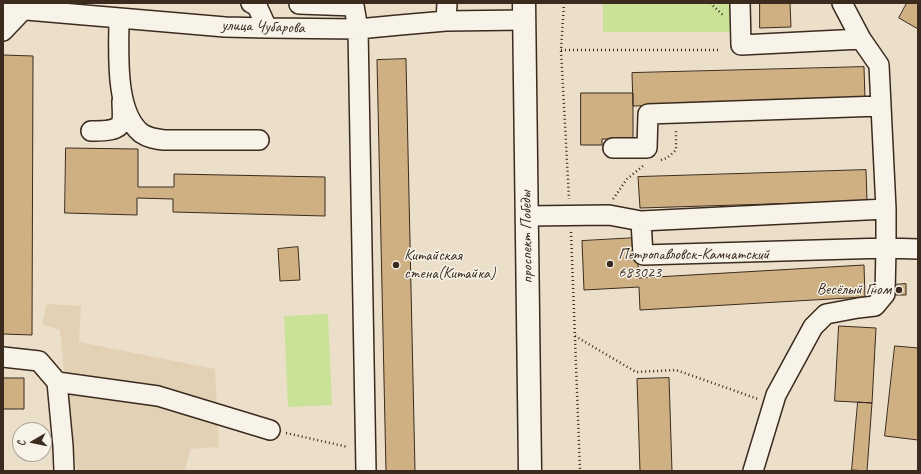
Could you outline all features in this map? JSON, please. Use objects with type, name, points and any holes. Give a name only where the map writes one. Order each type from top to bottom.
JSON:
[{"type":"main road","name":"проспект Победы","points":[[524,11],[530,471]]},
{"type":"street","points":[[251,3],[257,6],[267,28]]},
{"type":"street","points":[[299,3],[354,6],[358,29],[366,471]]},
{"type":"street","points":[[740,3],[741,45],[861,39]]},
{"type":"street","points":[[753,471],[776,395],[814,327],[826,314],[875,306],[885,294],[886,209],[879,65],[861,39],[842,3]]},
{"type":"street","name":"улица Чубарова","points":[[3,8],[23,10],[46,7],[119,18],[218,26],[358,29],[400,25],[446,12],[524,11]]},
{"type":"street","points":[[3,31],[23,10]]},
{"type":"street","points":[[91,131],[108,130],[117,127],[122,122],[119,70],[119,18]]},
{"type":"street","points":[[121,90],[125,106],[131,120],[139,131],[147,136],[170,140],[259,140]]},
{"type":"street","points":[[613,148],[647,148],[648,114],[880,106]]},
{"type":"street","points":[[526,216],[609,215],[641,221],[886,209]]},
{"type":"street","points":[[641,221],[643,255],[886,248],[918,249]]},
{"type":"street","points":[[3,356],[39,361],[57,382],[64,471]]},
{"type":"street","points":[[57,382],[158,396],[270,430]]},
{"type":"path","points":[[564,3],[561,50],[570,215],[580,471]]},
{"type":"path","points":[[561,50],[720,50]]},
{"type":"path","points":[[575,336],[636,372],[676,370],[774,404]]},
{"type":"path","points":[[270,430],[365,451]]},
{"type":"shaded area","points":[[47,304],[81,306],[79,342],[215,369],[219,447],[190,449],[185,471],[77,471],[68,415],[60,330],[42,324]]},
{"type":"green space","points":[[603,3],[740,3],[741,32],[603,32]]},
{"type":"green space","points":[[328,314],[332,405],[288,407],[284,316]]},
{"type":"building","points":[[760,3],[790,3],[791,27],[760,28]]},
{"type":"building","points":[[907,3],[918,3],[918,29],[899,18]]},
{"type":"building","points":[[3,55],[33,56],[32,335],[3,334]]},
{"type":"building","name":"Китайская стена(Китайка)","points":[[406,59],[415,471],[386,471],[377,60]]},
{"type":"building","points":[[864,67],[865,99],[633,106],[632,73]]},
{"type":"building","points":[[581,93],[633,93],[633,139],[602,139],[602,145],[581,145]]},
{"type":"building","points":[[66,148],[138,149],[138,187],[174,187],[174,174],[325,177],[325,216],[173,212],[173,199],[137,198],[137,215],[65,213]]},
{"type":"building","points":[[866,170],[867,201],[640,208],[638,177]]},
{"type":"building","points":[[636,238],[639,278],[864,265],[865,297],[640,310],[639,287],[584,290],[582,241]]},
{"type":"building","points":[[298,247],[300,280],[280,281],[278,249]]},
{"type":"building","name":"Весёлый Гном","points":[[906,284],[906,295],[891,295],[891,285]]},
{"type":"building","points":[[839,326],[876,328],[872,403],[835,401]]},
{"type":"building","points":[[895,346],[918,348],[918,440],[885,436]]},
{"type":"building","points":[[3,378],[24,378],[24,409],[3,409]]},
{"type":"building","points":[[669,378],[672,471],[640,471],[637,379]]},
{"type":"building","points":[[858,402],[872,403],[867,471],[852,470]]},
{"type":"place","name":"Петропавловск-Камчатский 683023","points":[[610,264]]},
{"type":"place","name":"Китайская стена(Китайка)","points":[[396,265]]},
{"type":"place","name":"Весёлый Гном","points":[[899,290]]}]
